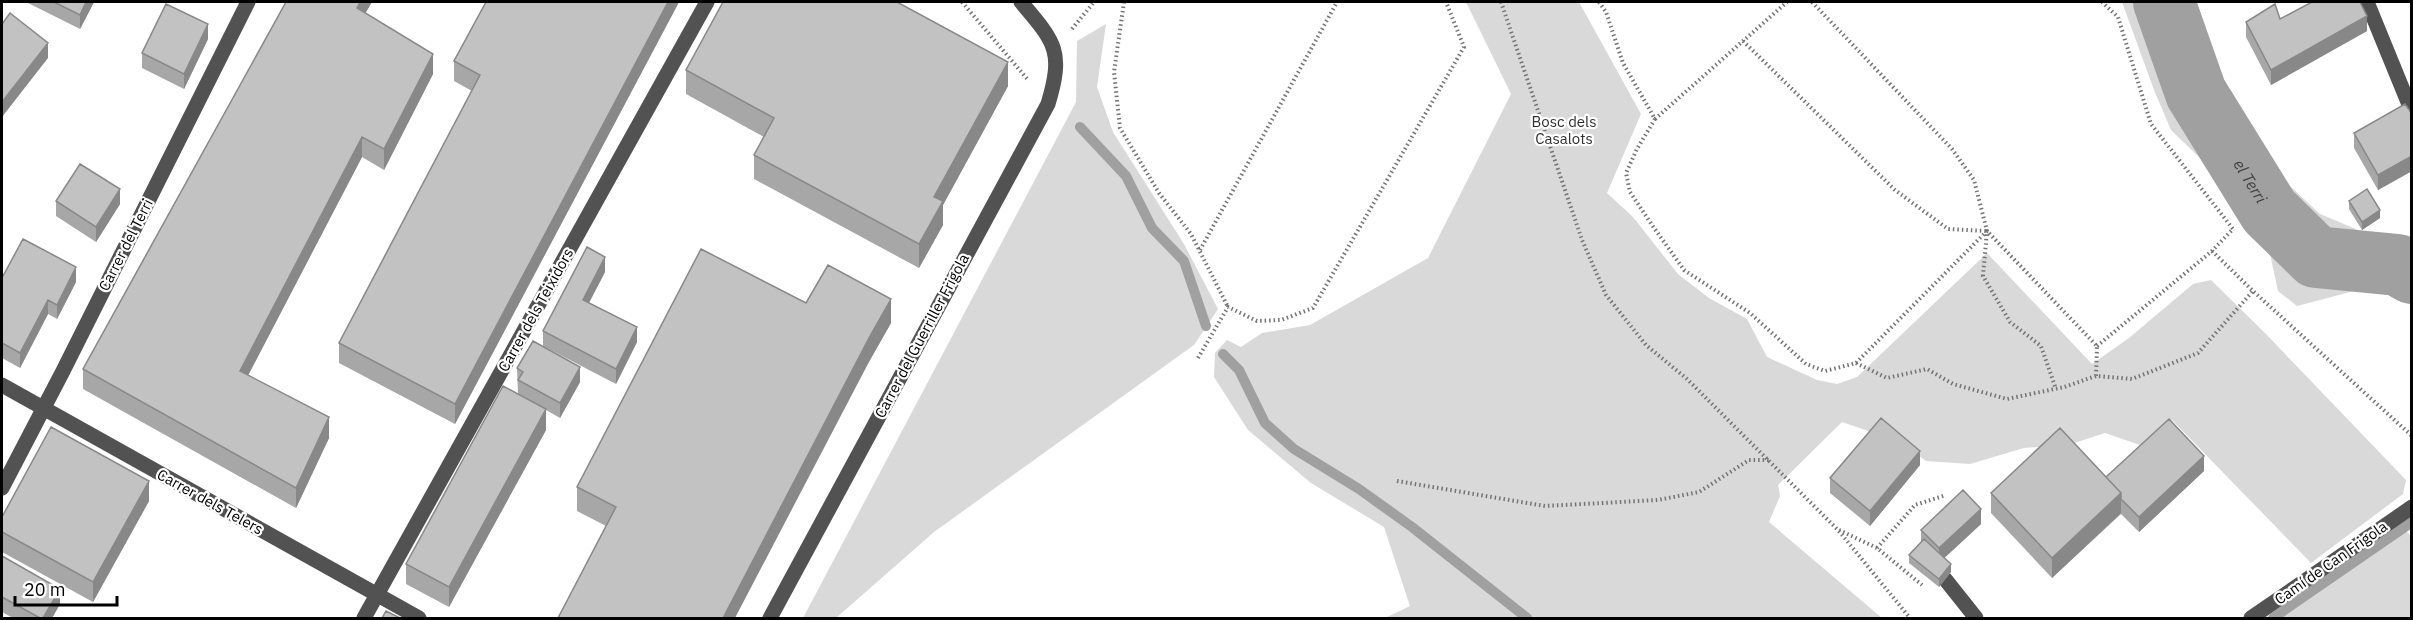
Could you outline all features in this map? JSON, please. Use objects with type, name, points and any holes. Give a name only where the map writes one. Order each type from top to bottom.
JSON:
[{"type":"street","name":"Carrer del Terri","points":[[2,488],[248,2]]},
{"type":"street","name":"Carrer dels Teixidors","points":[[364,618],[707,2]]},
{"type":"street","name":"Carrer del Guerriller Frigola","points":[[770,618],[1048,104],[1055,80],[1055,48],[1043,27],[1021,2]]},
{"type":"street","points":[[2367,2],[2412,112]]},
{"type":"street","name":"Carrer dels Telers","points":[[2,386],[419,618]]},
{"type":"street","name":"Camí de Can Frigola","points":[[2252,618],[2412,507]]},
{"type":"street","points":[[1945,579],[1976,618]]},
{"type":"path","points":[[962,2],[1048,104]]},
{"type":"path","points":[[1086,12],[1094,2]]},
{"type":"path","points":[[1124,2],[1114,72],[1120,128],[1160,193],[1191,234],[1227,307],[1257,321],[1281,320],[1312,308],[1464,47],[1446,2]]},
{"type":"path","points":[[1199,251],[1337,2]]},
{"type":"path","points":[[1501,2],[1582,240],[1605,295],[1646,345],[1687,379],[1838,530],[1910,618]]},
{"type":"path","points":[[1599,2],[1606,12],[1623,63],[1655,119]]},
{"type":"path","points":[[1787,2],[1655,119],[1626,173],[1630,192],[1684,270],[1750,313],[1806,364],[1825,371],[1856,363],[1987,231]]},
{"type":"path","points":[[1812,2],[1952,149],[1974,180],[1987,231],[1983,276],[2010,322],[2041,346],[2056,389]]},
{"type":"path","points":[[2097,346],[2212,251],[2233,229],[2151,124],[2118,16],[2102,2]]},
{"type":"path","points":[[1743,41],[1895,190],[1948,229],[1987,231],[2097,346],[2096,376]]},
{"type":"path","points":[[2212,251],[2412,436]]},
{"type":"path","points":[[1856,363],[1887,378],[1927,369],[1953,384],[2007,399],[2056,389],[2096,376],[2132,379],[2198,353],[2253,291]]},
{"type":"path","points":[[1198,357],[1227,307]]},
{"type":"path","points":[[1398,481],[1545,506],[1658,500],[1699,492],[1749,460],[1770,460]]},
{"type":"path","points":[[1877,548],[1915,505],[1946,495]]},
{"type":"path","points":[[1838,530],[1877,548],[1925,588]]},
{"type":"green space","name":"Bosc dels Casalots","points":[[1466,2],[1579,2],[1641,114],[1607,193],[1633,217],[1678,274],[1709,298],[1747,319],[1767,357],[1817,380],[1837,384],[1857,377],[1987,253],[2092,364],[2129,338],[2193,284],[2211,280],[2406,480],[2403,494],[2311,563],[2172,420],[2140,445],[2105,433],[2068,445],[2024,448],[1970,464],[1926,461],[1882,428],[1877,434],[1842,422],[1778,485],[1780,496],[1769,522],[1882,618],[1385,618],[1410,606],[1384,527],[1311,483],[1248,430],[1214,377],[1215,353],[1227,340],[1241,347],[1262,333],[1310,325],[1428,258],[1511,94]]},
{"type":"green space","points":[[2122,2],[2183,2],[2199,43],[2275,172],[2320,214],[2363,232],[2400,238],[2411,243],[2411,292],[2377,285],[2297,306],[2278,291],[2270,254],[2204,162],[2171,130]]},
{"type":"green space","points":[[1106,24],[1097,87],[1113,132],[1184,244],[1218,309],[1194,345],[934,532],[836,618],[803,618],[1076,102],[1077,41]]},
{"type":"green space","points":[[2403,528],[2411,536],[2411,618],[2280,618],[2389,543]]},
{"type":"building","points":[[54,2],[86,2],[80,15]]},
{"type":"building","points":[[286,2],[360,2],[357,8],[433,54],[384,149],[362,137],[240,371],[329,417],[296,488],[83,369]]},
{"type":"building","points":[[486,2],[668,2],[455,404],[339,343],[480,75],[454,61]]},
{"type":"building","points":[[723,2],[897,2],[1008,62],[934,197],[943,201],[919,244],[754,155],[774,118],[686,70]]},
{"type":"building","points":[[2312,2],[2360,2],[2367,16],[2271,70],[2246,22],[2275,4],[2280,19]]},
{"type":"building","points":[[166,4],[208,24],[184,74],[142,53]]},
{"type":"building","points":[[10,13],[48,43],[2,102],[2,24]]},
{"type":"building","points":[[2405,104],[2412,114],[2412,156],[2378,175],[2354,133]]},
{"type":"building","points":[[80,164],[120,189],[96,227],[56,201]]},
{"type":"building","points":[[2367,189],[2380,210],[2362,222],[2349,201]]},
{"type":"building","points":[[23,239],[76,267],[57,305],[48,300],[20,353],[2,343],[2,275]]},
{"type":"building","points":[[587,247],[605,257],[583,300],[637,327],[616,369],[543,331]]},
{"type":"building","points":[[701,249],[806,303],[828,265],[891,299],[723,618],[558,618],[616,507],[577,487]]},
{"type":"building","points":[[533,341],[580,367],[560,403],[518,380],[523,372],[517,368]]},
{"type":"building","points":[[503,386],[546,409],[449,587],[406,564]]},
{"type":"building","points":[[1881,418],[1920,451],[1870,511],[1830,478]]},
{"type":"building","points":[[2169,419],[2204,456],[2139,517],[2121,499],[2121,493],[2106,477]]},
{"type":"building","points":[[51,427],[149,481],[93,582],[2,532],[2,517]]},
{"type":"building","points":[[2060,428],[2121,493],[2052,558],[1991,493]]},
{"type":"building","points":[[1963,490],[1981,509],[1939,548],[1921,530]]},
{"type":"building","points":[[1924,539],[1951,564],[1939,579],[1909,555]]},
{"type":"building","points":[[2,556],[60,589],[43,618],[2,597]]},
{"type":"building","points":[[386,611],[400,618],[382,618]]},
{"type":"waterway","name":"el Terri","points":[[2164,2],[2196,93],[2269,211],[2316,257],[2398,265],[2412,273]]},
{"type":"waterway","points":[[1080,127],[1126,176],[1152,228],[1184,261],[1206,326]]},
{"type":"waterway","points":[[1223,354],[1239,370],[1265,423],[1294,449],[1359,489],[1412,527],[1527,618]]},
{"type":"waterway","points":[[2273,618],[2412,522]]}]
